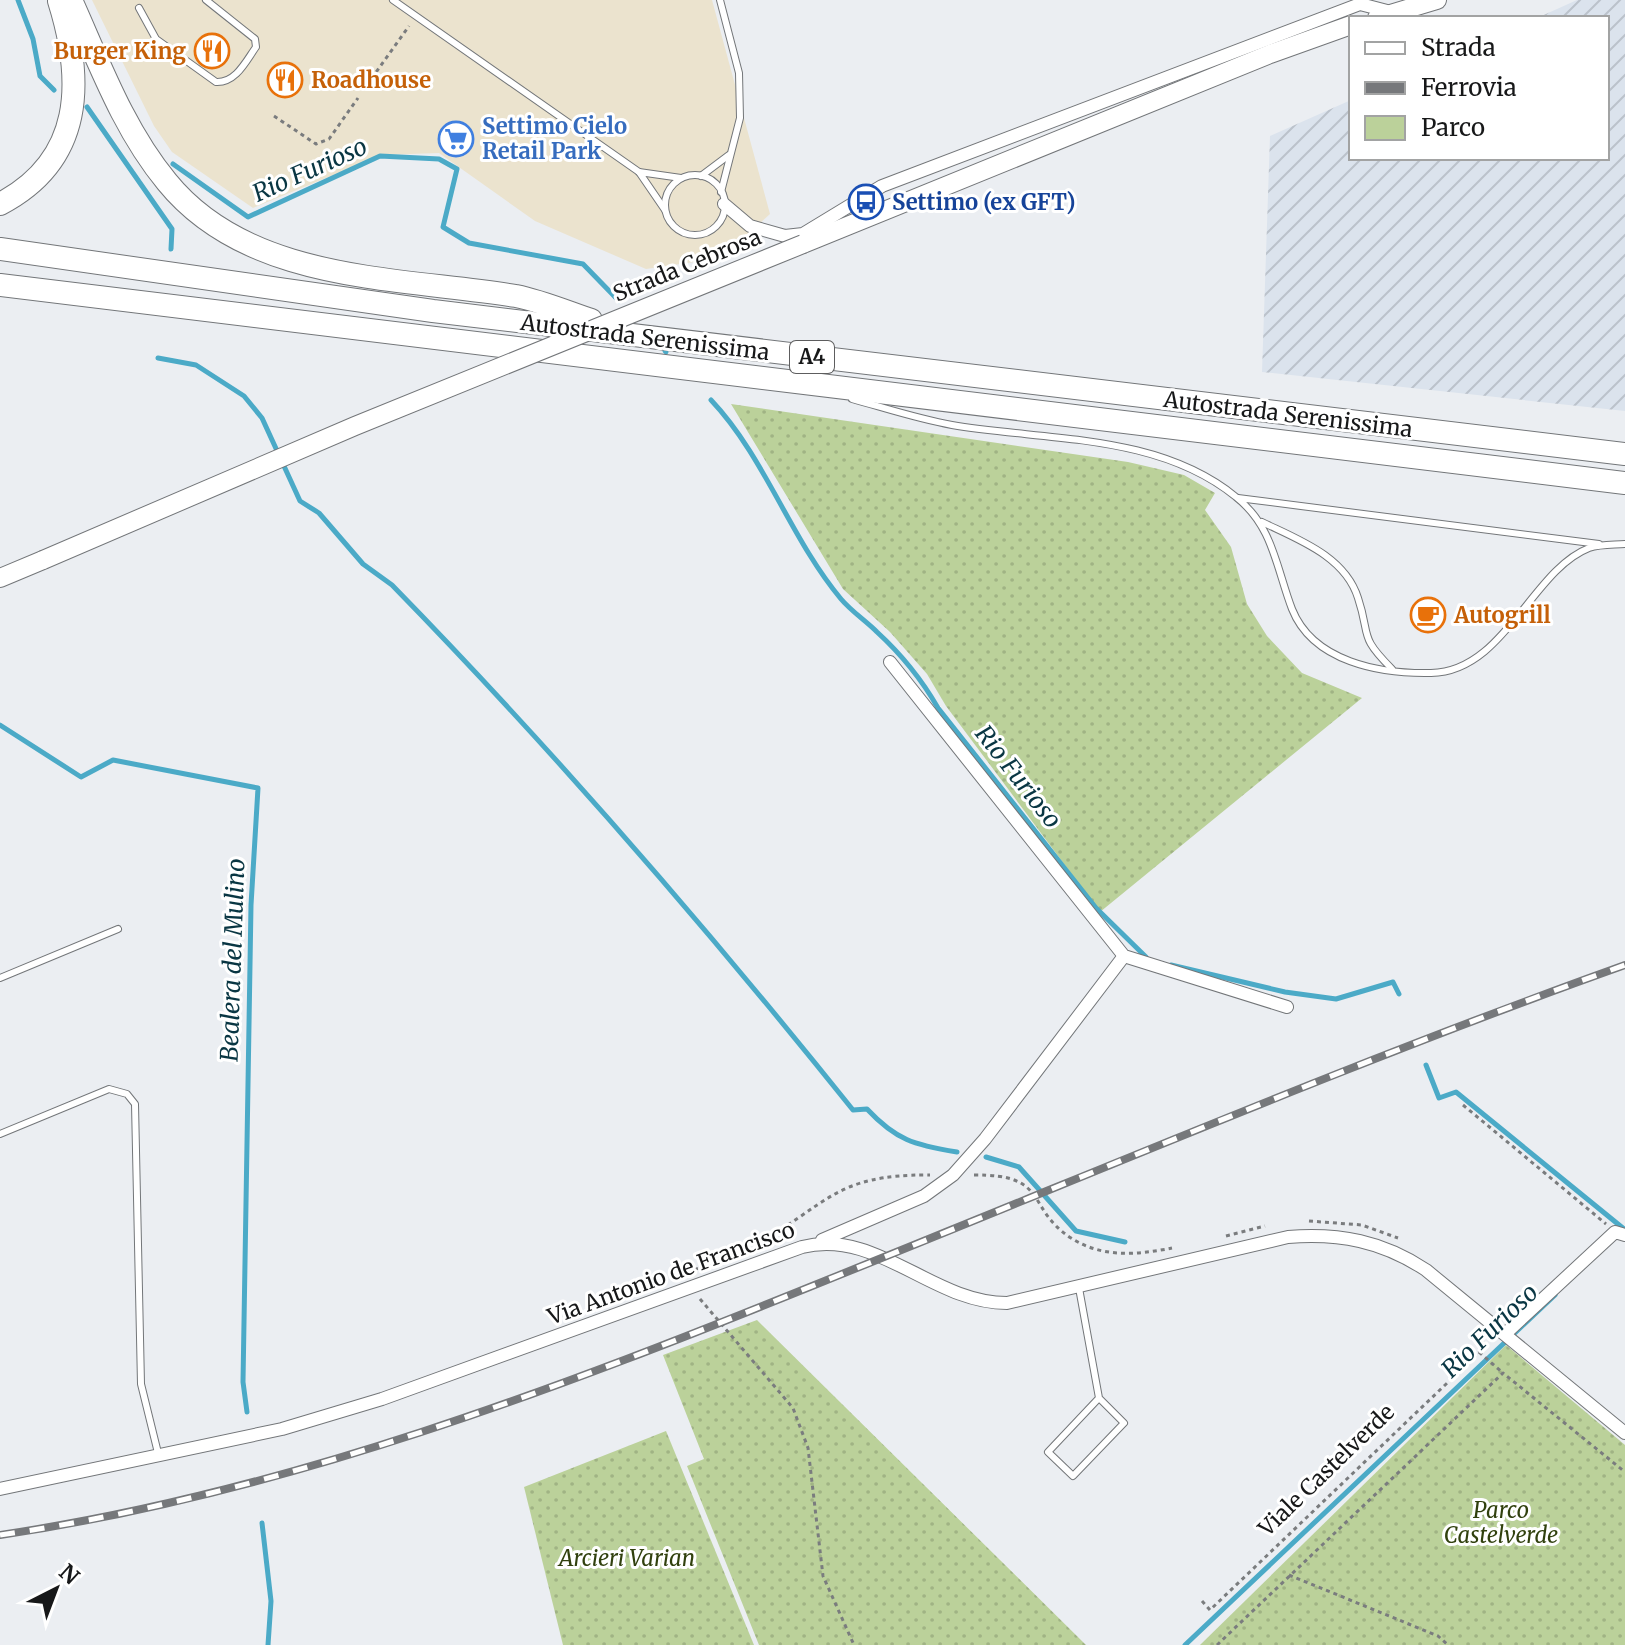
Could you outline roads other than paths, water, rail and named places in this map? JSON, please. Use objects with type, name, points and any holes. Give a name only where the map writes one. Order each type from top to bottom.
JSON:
[{"type":"highway","points":[[0,204],[45,168],[57,151],[68,121],[76,92],[76,70],[59,0]]},
{"type":"highway","points":[[71,0],[114,95],[147,155],[169,185],[218,227],[270,252],[316,266],[369,277],[519,297],[642,336]]},
{"type":"highway","name":"Autostrada Serenissima","points":[[0,249],[433,311],[1625,454]]},
{"type":"highway","name":"Autostrada Serenissima","points":[[0,285],[1625,483]]},
{"type":"main road","points":[[1386,16],[1437,0]]},
{"type":"main road","name":"Strada Cebrosa","points":[[0,578],[370,420],[1270,54],[1349,26]]},
{"type":"street","points":[[723,198],[750,226],[785,236],[803,234],[874,190],[1360,4],[1386,16]]},
{"type":"street","points":[[1157,101],[1176,73]]},
{"type":"street","points":[[890,662],[1124,956],[1287,1007]]},
{"type":"street","points":[[812,1244],[924,1196],[953,1175],[985,1139],[1124,956]]},
{"type":"street","points":[[1505,1334],[1620,1233]]},
{"type":"street","name":"Via Antonio de Francisco","points":[[0,1489],[282,1429],[382,1399],[812,1244],[837,1242],[861,1247],[943,1290],[980,1302],[1024,1301],[1288,1237],[1337,1236],[1377,1244],[1408,1258],[1625,1433]]},
{"type":"lane","points":[[139,8],[156,39],[216,82],[223,83],[234,77],[249,57],[256,47],[255,39],[206,0]]},
{"type":"lane","points":[[393,0],[639,172],[675,227],[694,235],[713,229],[720,221],[729,155],[740,118],[739,73],[720,0]]},
{"type":"lane","points":[[701,176],[729,155]]},
{"type":"lane","points":[[639,172],[681,178],[701,176],[714,182],[723,198]]},
{"type":"lane","points":[[665,210],[668,190],[681,178]]},
{"type":"lane","points":[[779,380],[951,425],[1098,442],[1190,469],[1238,498],[1262,522],[1312,546],[1334,563],[1358,598],[1365,638],[1392,669]]},
{"type":"lane","points":[[1238,498],[1604,544],[1625,544]]},
{"type":"lane","points":[[1262,522],[1293,610],[1304,631],[1318,646],[1362,665],[1432,673],[1451,671],[1498,640],[1554,576],[1587,549],[1604,544]]},
{"type":"lane","points":[[0,978],[118,929]]},
{"type":"lane","points":[[0,1134],[109,1089],[127,1094],[135,1104],[141,1384],[159,1457]]},
{"type":"lane","points":[[1079,1288],[1099,1398],[1124,1423],[1073,1476],[1048,1452],[1099,1398]]},
{"type":"waterway","name":"Rio Furioso","points":[[18,0],[33,39],[40,76],[54,90]]},
{"type":"waterway","name":"Rio Furioso","points":[[87,107],[172,229],[171,249]]},
{"type":"waterway","name":"Rio Furioso","points":[[173,164],[248,217],[380,156],[439,159],[457,169],[443,227],[469,243],[583,264],[619,301]]},
{"type":"waterway","points":[[158,358],[196,365],[244,396],[262,418],[300,501],[319,513],[363,564],[392,585],[571,777],[686,908],[853,1110],[867,1109],[887,1128],[907,1140],[957,1152]]},
{"type":"waterway","name":"Rio Furioso","points":[[711,400],[747,447],[807,550],[841,599],[903,658],[938,708],[1096,908],[1146,957]]},
{"type":"waterway","name":"Bealera del Mulino","points":[[0,725],[81,777],[113,760],[258,788],[251,905],[243,1382],[247,1412]]},
{"type":"waterway","name":"Rio Furioso","points":[[1171,965],[1285,992],[1336,999],[1393,982],[1399,994]]},
{"type":"waterway","name":"Rio Furioso","points":[[1426,1065],[1439,1098],[1456,1092],[1624,1229],[1620,1232]]},
{"type":"waterway","name":"Rio Furioso","points":[[986,1157],[1019,1167],[1076,1231],[1125,1242]]},
{"type":"waterway","name":"Rio Furioso","points":[[1185,1645],[1555,1295]]},
{"type":"waterway","name":"Bealera del Mulino","points":[[262,1523],[271,1601],[268,1645]]},
{"type":"railway","points":[[0,1535],[212,1493],[421,1432],[523,1397],[727,1320],[1324,1079],[1625,965]]},
{"type":"place","name":"Burger King","points":[[212,51]]},
{"type":"place","name":"Roadhouse","points":[[285,80]]},
{"type":"place","name":"Settimo Cielo Retail Park","points":[[456,139]]},
{"type":"place","name":"Settimo (ex GFT)","points":[[866,202]]},
{"type":"place","name":"Autogrill","points":[[1428,615]]},
{"type":"park label","name":"Parco Castelverde","points":[[1501,1522]]},
{"type":"park label","name":"Arcieri Varian","points":[[627,1558]]}]
